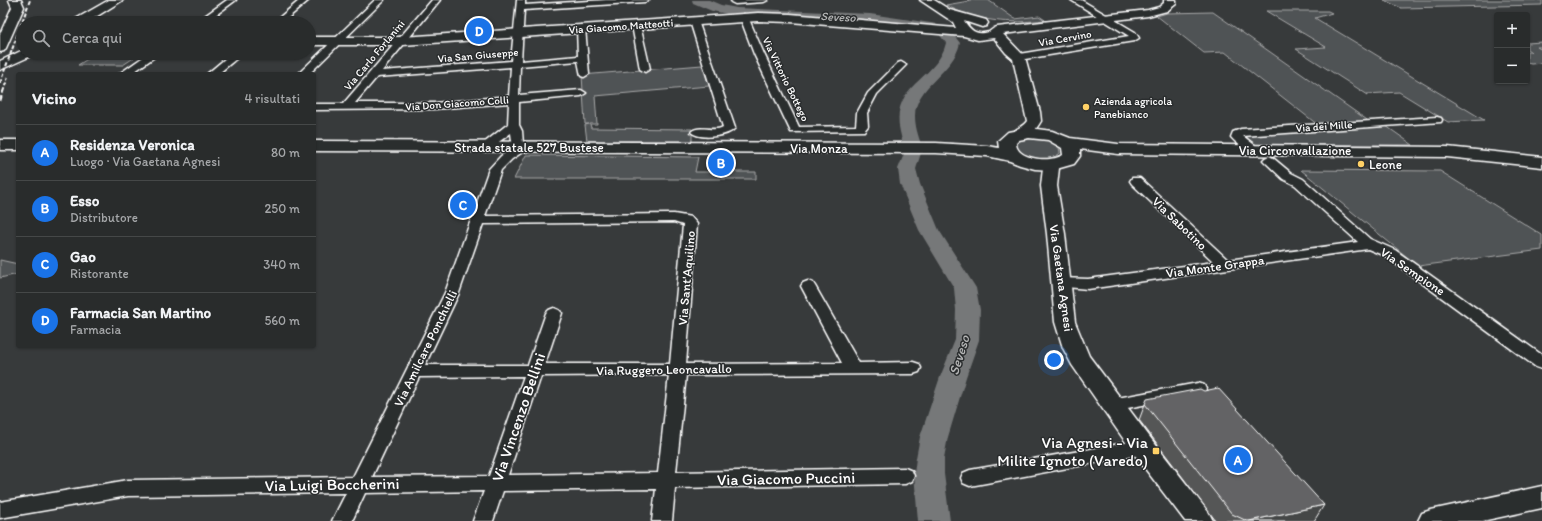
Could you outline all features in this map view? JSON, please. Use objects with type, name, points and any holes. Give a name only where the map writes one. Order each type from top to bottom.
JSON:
[{"type":"main road","name":"Via Circonvallazione","points":[[1014,137],[1039,134],[1058,139],[1118,149]]},
{"type":"main road","points":[[962,149],[992,144],[1014,137]]},
{"type":"main road","points":[[1014,137],[1006,147],[1022,159]]},
{"type":"main road","points":[[1058,139],[1072,151],[1072,155],[1061,162]]},
{"type":"main road","points":[[0,145],[16,145]]},
{"type":"main road","name":"Strada statale 527 Bustese","points":[[316,146],[744,148]]},
{"type":"main road","name":"Via Monza","points":[[744,148],[962,149]]},
{"type":"main road","points":[[962,149],[1022,159]]},
{"type":"main road","name":"Via Circonvallazione","points":[[1022,159],[1061,162],[1088,153],[1118,149],[1432,151],[1477,154],[1542,162]]},
{"type":"street","points":[[90,16],[117,0]]},
{"type":"street","points":[[209,16],[232,0]]},
{"type":"street","points":[[286,16],[305,0]]},
{"type":"street","points":[[305,72],[380,0]]},
{"type":"street","name":"Via Carlo Forlanini","points":[[346,107],[376,74],[436,0]]},
{"type":"street","points":[[521,147],[513,125],[517,33],[521,4],[645,0]]},
{"type":"street","points":[[736,2],[764,0]]},
{"type":"street","points":[[926,0],[957,20],[967,31],[1014,54]]},
{"type":"street","points":[[1075,0],[1106,18]]},
{"type":"street","points":[[967,31],[969,23],[991,28],[1027,26],[1148,13],[1163,9],[1170,4],[1170,0]]},
{"type":"street","points":[[0,48],[18,7],[11,3]]},
{"type":"street","points":[[946,12],[991,28],[1014,54],[1033,112],[1034,121],[1028,130],[1014,137]]},
{"type":"street","name":"Via Giacomo Matteotti","points":[[316,42],[402,41],[744,18],[790,18],[929,30],[967,31]]},
{"type":"street","name":"Via Vittorio Bottego","points":[[744,18],[759,54],[795,130],[860,129],[862,126],[862,113],[873,93],[902,65]]},
{"type":"street","name":"Via Cervino","points":[[1014,54],[1134,38],[1134,36],[1106,18]]},
{"type":"street","points":[[694,21],[729,128],[725,132],[697,132]]},
{"type":"street","points":[[636,25],[645,69]]},
{"type":"street","points":[[581,28],[584,74]]},
{"type":"street","points":[[967,31],[986,36],[991,28]]},
{"type":"street","points":[[0,66],[16,58]]},
{"type":"street","name":"Via San Giuseppe","points":[[376,74],[433,71],[583,58]]},
{"type":"street","points":[[127,72],[145,60]]},
{"type":"street","points":[[214,72],[229,60]]},
{"type":"street","name":"Via Don Giacomo Colli","points":[[316,107],[434,106],[581,93]]},
{"type":"street","name":"Via dei Mille","points":[[1255,150],[1238,137],[1237,134],[1240,132],[1437,120]]},
{"type":"street","points":[[1034,121],[1058,139]]},
{"type":"street","points":[[495,169],[487,147],[513,125]]},
{"type":"street","name":"Via Amilcare Ponchielli","points":[[342,521],[452,293],[495,169],[513,151],[521,147]]},
{"type":"street","points":[[1022,159],[1049,186]]},
{"type":"street","name":"Via Sempione","points":[[1269,160],[1287,176],[1299,182],[1365,242],[1390,253],[1542,363]]},
{"type":"street","name":"Via Gaetana Agnesi","points":[[1061,162],[1051,168],[1049,186],[1056,234],[1065,322],[1074,348],[1112,405],[1200,521]]},
{"type":"street","name":"Via Sabotino","points":[[1136,181],[1225,265]]},
{"type":"street","name":"Via Sant'Aquilino","points":[[478,220],[674,218],[686,220],[690,224],[678,369],[662,521]]},
{"type":"street","name":"Via Monte Grappa","points":[[1060,283],[1085,284],[1362,246],[1366,245],[1365,242]]},
{"type":"street","points":[[808,286],[853,368]]},
{"type":"street","name":"Via Vincenzo Bellini","points":[[483,521],[554,313]]},
{"type":"street","name":"Via Ruggero Leoncavallo","points":[[414,371],[914,368]]},
{"type":"street","points":[[1112,405],[1198,389]]},
{"type":"street","points":[[970,478],[1143,447]]},
{"type":"street","name":"Via Giacomo Puccini","points":[[666,481],[905,476]]},
{"type":"street","name":"Via Luigi Boccherini","points":[[0,510],[128,488],[496,482],[666,481]]},
{"type":"street","points":[[1430,521],[1478,516],[1542,497]]},
{"type":"shaded area","points":[[968,0],[988,0],[1015,19],[1039,16],[1045,20],[1019,22],[994,20],[969,15],[946,5],[969,1]]},
{"type":"shaded area","points":[[1384,0],[1542,0],[1542,5],[1401,8]]},
{"type":"shaded area","points":[[1266,11],[1328,11],[1332,13],[1315,18],[1484,120],[1448,122],[1399,92],[1367,94],[1368,95],[1296,49],[1326,47]]},
{"type":"shaded area","points":[[1213,12],[1370,122],[1318,125],[1225,52],[1204,53],[1157,16],[1167,13]]},
{"type":"shaded area","points":[[1542,42],[1542,47],[1537,47],[1542,50],[1542,63],[1530,64],[1530,43]]},
{"type":"shaded area","points":[[86,60],[130,60],[123,65],[78,65]]},
{"type":"shaded area","points":[[702,65],[709,86],[595,96],[597,124],[590,124],[591,128],[692,129],[692,141],[587,141],[585,125],[589,124],[585,124],[582,75]]},
{"type":"shaded area","points":[[1386,126],[1413,145],[1258,145],[1251,143],[1244,138],[1245,136]]},
{"type":"shaded area","points":[[1030,138],[1053,142],[1059,147],[1060,153],[1056,156],[1043,159],[1029,157],[1023,154],[1017,144],[1021,140]]},
{"type":"shaded area","points":[[526,155],[698,157],[695,172],[756,172],[756,179],[514,179]]},
{"type":"shaded area","points":[[1301,170],[1440,171],[1542,235],[1542,250],[1418,266]]},
{"type":"shaded area","points":[[0,260],[16,264],[16,274],[0,278]]},
{"type":"building","points":[[1218,388],[1324,505],[1249,521],[1232,514],[1145,404],[1147,399],[1200,389],[1204,391]]},
{"type":"waterway","name":"Seveso","points":[[698,0],[717,8],[737,12],[870,18],[931,27]]},
{"type":"waterway","name":"Seveso","points":[[912,144],[907,123],[907,111],[910,101],[916,92],[947,59],[951,51],[953,43],[945,33]]},
{"type":"waterway","name":"Seveso","points":[[912,153],[907,169],[910,184],[929,230],[965,288],[968,310],[967,340],[953,377],[934,437],[930,458],[929,474],[934,521]]},
{"type":"railway","points":[[24,16],[30,0]]},
{"type":"railway","points":[[0,83],[16,39]]},
{"type":"railway","points":[[3,92],[8,77]]},
{"type":"railway","points":[[0,101],[3,91]]},
{"type":"place","name":"Farmacia San Martino","points":[[479,31]]},
{"type":"place","name":"Azienda agricola Panebianco","points":[[1086,107]]},
{"type":"place","name":"Esso","points":[[721,163]]},
{"type":"place","name":"Leone","points":[[1361,164]]},
{"type":"place","name":"Gao","points":[[463,205]]},
{"type":"place","name":"Via Agnesi - Via Milite Ignoto (Varedo)","points":[[1156,451]]},
{"type":"place","name":"Residenza Veronica","points":[[1238,460]]}]
